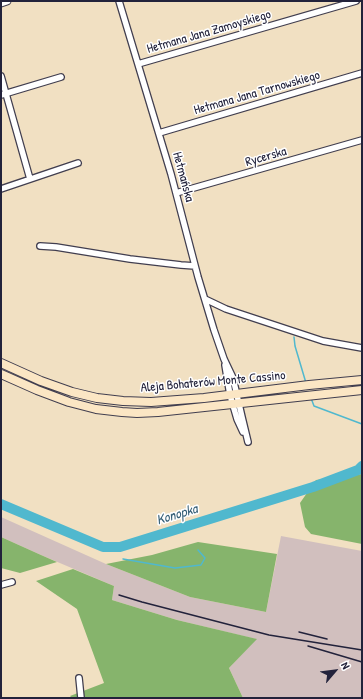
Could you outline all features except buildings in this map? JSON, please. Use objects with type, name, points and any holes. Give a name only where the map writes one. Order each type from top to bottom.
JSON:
[{"type":"main road","name":"Aleja Bohaterów Monte Cassino","points":[[1,363],[41,381],[72,392],[97,398],[123,401],[151,402],[204,398],[306,385],[362,380]]},
{"type":"main road","name":"Aleja Bohaterów Monte Cassino","points":[[1,374],[69,402],[96,408],[137,413],[362,390]]},
{"type":"street","points":[[1,3],[7,1]]},
{"type":"street","name":"Hetmańska","points":[[119,1],[159,133],[195,266],[224,359],[233,378],[233,394],[236,403],[248,442],[237,418],[236,403]]},
{"type":"street","name":"Hetmana Jana Zamoyskiego","points":[[138,64],[356,1]]},
{"type":"street","name":"Hetmana Jana Tarnowskiego","points":[[159,133],[362,73]]},
{"type":"street","points":[[1,76],[4,95],[30,179]]},
{"type":"street","points":[[4,95],[61,77]]},
{"type":"street","name":"Rycerska","points":[[176,193],[362,140]]},
{"type":"street","points":[[1,189],[78,163]]},
{"type":"street","points":[[40,246],[56,247],[130,259],[195,266]]},
{"type":"street","points":[[205,299],[226,309],[323,341],[362,348]]},
{"type":"street","points":[[1,585],[12,582]]},
{"type":"street","points":[[79,678],[81,698]]},
{"type":"shaded area","points":[[1,517],[106,564],[190,597],[266,612],[281,536],[362,551],[362,698],[243,698],[229,668],[256,639],[177,620],[112,600],[114,586],[1,537]]},
{"type":"green space","points":[[362,474],[362,544],[311,534],[305,527],[300,503],[316,480]]},
{"type":"green space","points":[[1,537],[57,562],[20,573],[1,568]]},
{"type":"green space","points":[[198,542],[277,554],[266,612],[190,597],[106,564],[152,555]]},
{"type":"green space","points":[[73,569],[114,586],[112,600],[177,620],[257,639],[229,668],[243,698],[72,698],[70,696],[104,683],[77,609],[36,581]]},
{"type":"waterway","points":[[294,337],[295,346],[306,383]]},
{"type":"waterway","points":[[311,398],[314,406],[362,424]]},
{"type":"waterway","name":"Konopka","points":[[1,504],[103,547],[120,547],[313,487],[358,470],[362,466]]},
{"type":"waterway","points":[[123,559],[175,568],[201,565],[205,558],[198,550]]},
{"type":"railway","points":[[119,595],[269,635],[362,650]]},
{"type":"railway","points":[[299,632],[327,639]]},
{"type":"railway","points":[[308,646],[362,662]]}]
